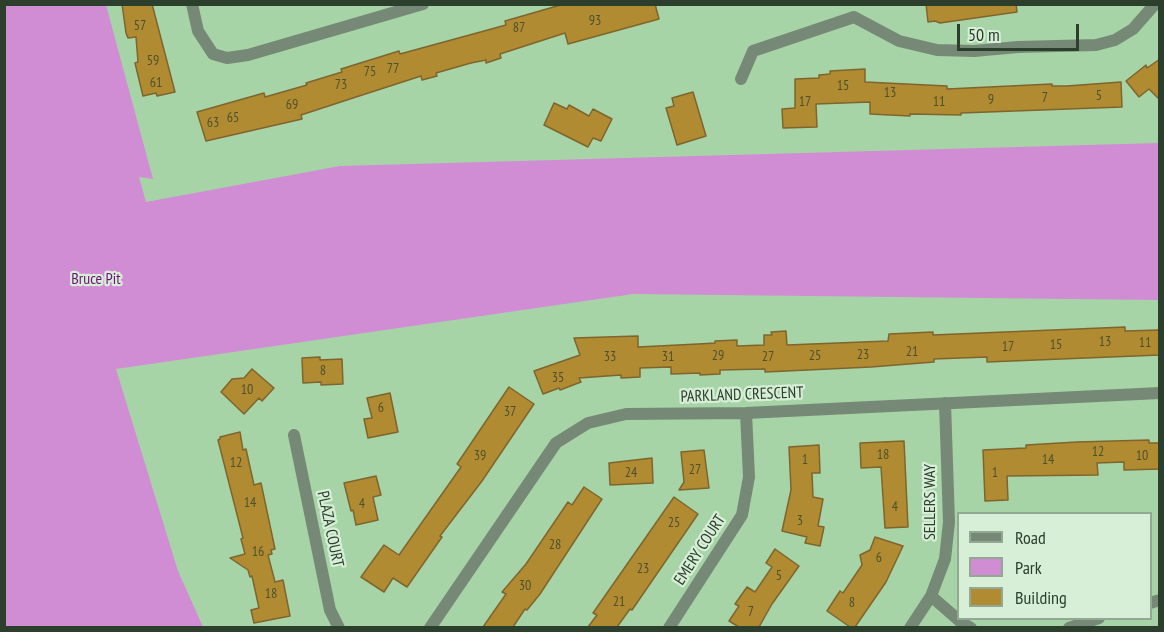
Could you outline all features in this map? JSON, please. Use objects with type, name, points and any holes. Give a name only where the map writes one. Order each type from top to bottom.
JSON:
[{"type":"street","points":[[192,4],[198,31],[213,54],[227,58],[248,55],[395,9],[423,4]]},
{"type":"street","points":[[741,79],[753,51],[854,17],[899,41],[937,50],[974,51],[1018,47],[1096,45],[1115,40],[1132,29],[1155,4]]},
{"type":"street","name":"PARKLAND CRESCENT","points":[[430,627],[556,443],[588,423],[626,414],[746,413],[1160,393]]},
{"type":"street","name":"SELLERS WAY","points":[[910,627],[931,596],[945,559],[949,522],[945,403]]},
{"type":"street","name":"EMERY COURT","points":[[669,627],[742,515],[749,477],[746,413]]},
{"type":"street","name":"PLAZA COURT","points":[[294,435],[330,610],[339,627]]},
{"type":"street","points":[[931,596],[957,619]]},
{"type":"street","points":[[1069,627],[1092,620]]},
{"type":"green space","name":"Bruce Pit","points":[[4,5],[106,5],[153,179],[139,177],[146,202],[340,166],[1159,143],[1159,300],[633,294],[116,369],[178,571],[203,627],[5,627]]},
{"type":"building","points":[[122,4],[152,4],[175,92],[143,96],[135,63],[138,62],[136,37],[128,38]]},
{"type":"building","points":[[564,4],[655,4],[659,19],[568,44],[565,33],[500,54],[501,58],[486,63],[486,60],[471,63],[436,73],[437,76],[422,80],[421,76],[356,97],[301,115],[302,119],[206,141],[197,112],[264,93],[265,97],[307,85],[306,83],[342,72],[341,69],[399,51],[400,54],[506,25],[505,21]]},
{"type":"building","points":[[926,4],[1016,4],[1017,12],[940,23],[928,22]]},
{"type":"building","points":[[1160,59],[1160,100],[1149,89],[1139,97],[1126,81],[1146,65],[1147,68]]},
{"type":"building","points":[[865,69],[865,82],[947,86],[947,89],[1052,84],[1052,86],[1067,86],[1121,82],[1122,107],[961,113],[961,115],[910,114],[910,116],[870,114],[870,102],[816,104],[817,127],[783,128],[782,109],[795,108],[795,79],[819,78],[819,75],[830,74],[830,71]]},
{"type":"building","points":[[693,92],[706,136],[677,145],[666,108],[674,106],[672,98]]},
{"type":"building","points":[[554,103],[567,109],[569,105],[589,116],[593,109],[612,119],[601,141],[593,138],[588,147],[544,125]]},
{"type":"building","points":[[1125,327],[1125,331],[1160,330],[1160,355],[987,362],[987,357],[934,359],[934,362],[871,367],[765,372],[765,369],[720,370],[720,374],[700,375],[700,373],[671,374],[671,367],[640,368],[640,377],[621,378],[621,375],[579,378],[581,382],[543,394],[534,371],[580,355],[574,338],[638,336],[638,347],[737,340],[737,346],[764,345],[764,335],[786,331],[787,345],[888,341],[889,334],[933,332],[933,335]]},
{"type":"building","points":[[320,357],[320,360],[342,359],[343,384],[303,383],[302,358]]},
{"type":"building","points":[[252,369],[274,388],[262,401],[259,398],[244,414],[221,392],[232,379],[244,378]]},
{"type":"building","points":[[509,387],[534,404],[482,481],[440,536],[442,537],[407,587],[393,578],[384,592],[361,577],[384,545],[399,555],[461,467],[457,464]]},
{"type":"building","points":[[390,393],[398,432],[368,438],[364,419],[372,418],[367,398]]},
{"type":"building","points":[[240,432],[254,485],[261,483],[275,549],[271,550],[272,554],[268,555],[275,582],[283,580],[290,616],[254,623],[251,610],[259,608],[252,576],[250,577],[248,570],[230,558],[245,554],[218,440],[220,437]]},
{"type":"building","points":[[1149,440],[1149,443],[1160,443],[1160,469],[1124,470],[1124,462],[1097,463],[1098,475],[1007,476],[1008,500],[985,501],[983,450],[1026,448],[1026,445]]},
{"type":"building","points":[[904,441],[908,527],[885,528],[881,467],[861,468],[860,443]]},
{"type":"building","points":[[819,445],[820,473],[812,473],[813,497],[823,499],[818,526],[824,527],[820,546],[805,543],[807,537],[782,531],[791,490],[789,447]]},
{"type":"building","points":[[704,450],[709,488],[679,490],[684,482],[681,452]]},
{"type":"building","points":[[652,458],[653,483],[610,485],[609,463]]},
{"type":"building","points":[[376,476],[381,495],[373,497],[378,520],[356,525],[344,483]]},
{"type":"building","points":[[584,487],[602,499],[540,594],[527,610],[525,609],[513,627],[483,627],[506,594],[502,592],[526,564],[568,502],[572,505]]},
{"type":"building","points":[[674,497],[698,514],[632,610],[630,609],[617,627],[588,627],[597,615],[593,613]]},
{"type":"building","points":[[875,537],[903,546],[886,582],[855,627],[850,627],[827,611],[840,591],[843,593],[862,565],[860,555],[870,550]]},
{"type":"building","points":[[775,549],[799,566],[759,627],[739,627],[729,621],[739,606],[735,604],[747,587],[755,592],[772,567],[766,563]]}]
